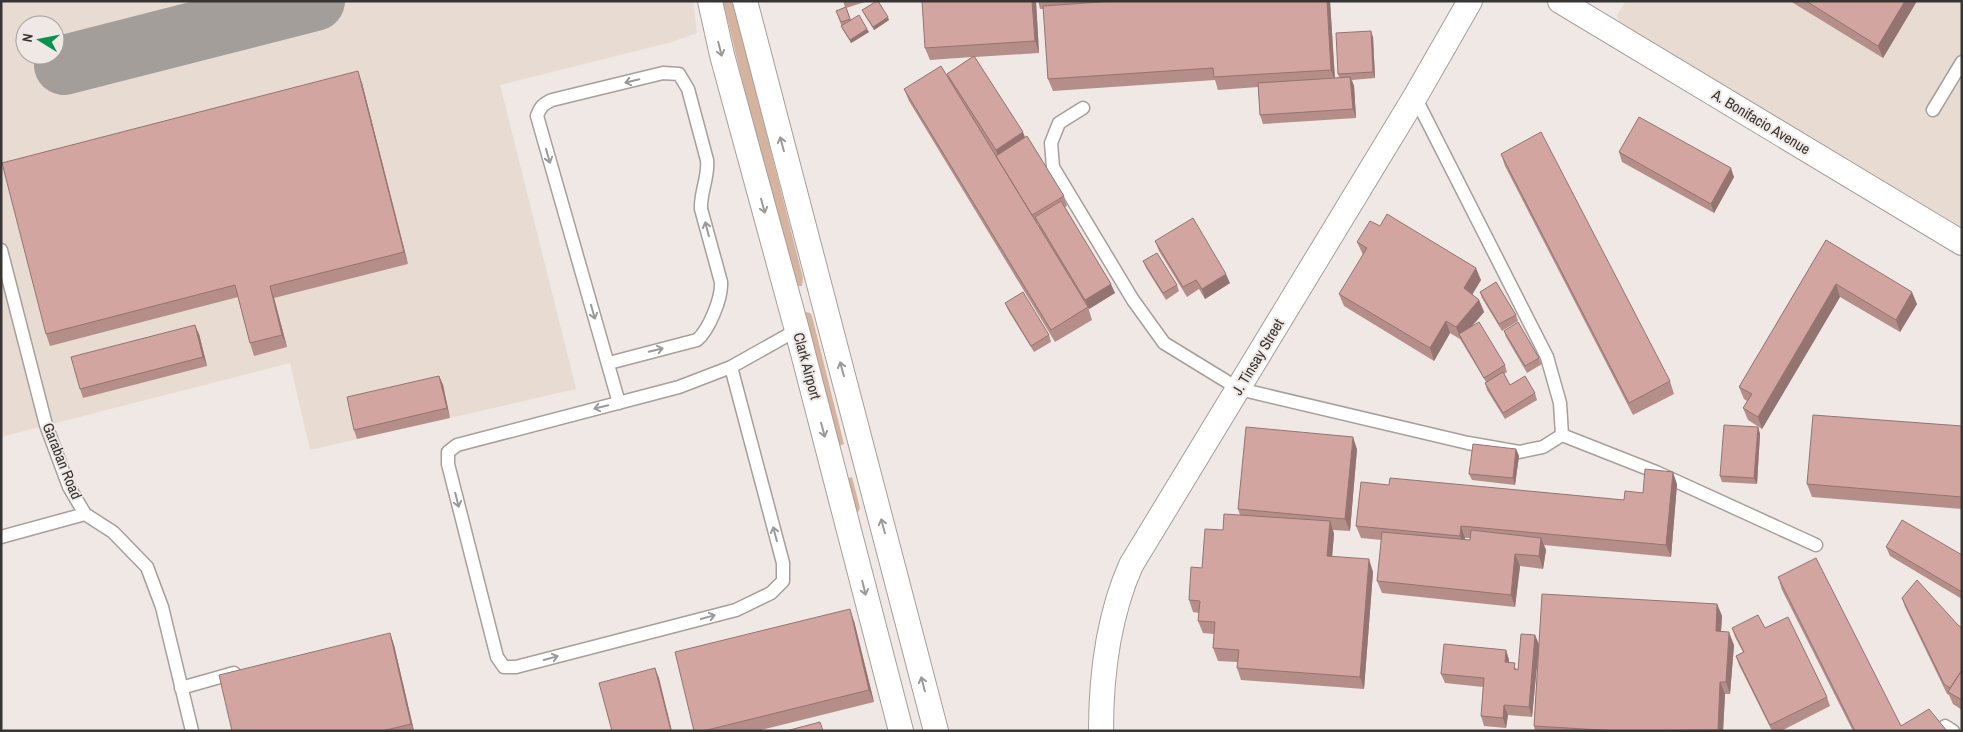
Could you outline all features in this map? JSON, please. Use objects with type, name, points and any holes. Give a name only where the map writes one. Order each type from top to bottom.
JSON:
[{"type":"street","name":"Clark Airport","points":[[710,1],[722,55],[798,330],[901,731]]},
{"type":"street","points":[[745,1],[936,731]]},
{"type":"street","name":"J. Tinsay Street","points":[[1101,731],[1104,671],[1113,616],[1120,591],[1131,565],[1415,97],[1470,1]]},
{"type":"street","name":"A. Bonifacio Avenue","points":[[1568,3],[1962,244]]},
{"type":"street","points":[[790,304],[822,295]]},
{"type":"lane","points":[[1933,110],[1962,62]]},
{"type":"lane","points":[[609,363],[697,340],[702,336],[722,291],[701,201],[708,169],[707,160],[688,89],[679,74],[663,73],[552,100],[543,104],[537,116],[619,402]]},
{"type":"lane","points":[[1415,97],[1547,357],[1560,403],[1562,435]]},
{"type":"lane","points":[[1083,108],[1059,123],[1051,143],[1052,167],[1133,300],[1164,343],[1239,389],[1468,443],[1519,452],[1542,447],[1562,435]]},
{"type":"lane","name":"Garaban Road","points":[[1,250],[46,425],[69,487],[85,514],[113,532],[147,567],[162,607],[192,731]]},
{"type":"lane","points":[[731,367],[783,563],[783,581],[771,593],[736,610],[516,668],[504,667],[496,657],[448,464],[448,452],[457,444],[679,387],[731,367],[798,330]]},
{"type":"lane","points":[[1562,435],[1656,472],[1816,545]]},
{"type":"lane","points":[[1,537],[85,514]]},
{"type":"lane","points":[[181,688],[246,670]]},
{"type":"shaded area","points":[[1,1],[693,1],[697,33],[672,42],[500,85],[576,389],[310,450],[290,363],[1,437]]},
{"type":"shaded area","points":[[723,1],[733,1],[803,278],[802,286],[794,284]]},
{"type":"shaded area","points":[[1626,1],[1962,1],[1962,230],[1620,25],[1617,15]]},
{"type":"shaded area","points":[[806,312],[812,316],[844,444],[836,447],[803,314]]},
{"type":"shaded area","points":[[852,477],[860,508],[855,513],[843,480]]},
{"type":"building","points":[[877,1],[888,17],[873,27],[862,10]]},
{"type":"building","points":[[922,1],[1032,1],[1035,41],[925,48]]},
{"type":"building","points":[[1114,1],[1327,1],[1331,70],[1214,77],[1213,68],[1048,79],[1043,6]]},
{"type":"building","points":[[1806,1],[1905,1],[1878,46]]},
{"type":"building","points":[[846,7],[850,19],[841,22],[836,11]]},
{"type":"building","points":[[859,15],[867,29],[850,40],[841,26]]},
{"type":"building","points":[[1371,31],[1373,72],[1338,74],[1336,33]]},
{"type":"building","points":[[974,56],[1023,132],[996,150],[947,74]]},
{"type":"building","points":[[941,66],[1088,307],[1051,330],[904,89]]},
{"type":"building","points":[[358,71],[404,252],[270,286],[282,335],[250,343],[235,285],[46,334],[2,163]]},
{"type":"building","points":[[1350,77],[1353,109],[1260,115],[1258,83]]},
{"type":"building","points":[[1639,117],[1731,168],[1711,204],[1619,152]]},
{"type":"building","points":[[1541,132],[1670,381],[1629,403],[1501,154]]},
{"type":"building","points":[[1027,136],[1064,196],[1032,215],[996,156]]},
{"type":"building","points":[[1061,201],[1111,284],[1085,300],[1035,217]]},
{"type":"building","points":[[1387,214],[1476,268],[1464,288],[1479,300],[1456,327],[1446,321],[1430,348],[1339,294],[1367,248],[1357,242],[1370,221],[1380,226]]},
{"type":"building","points":[[1193,218],[1226,274],[1202,289],[1196,280],[1183,287],[1155,241]]},
{"type":"building","points":[[1826,240],[1912,292],[1896,320],[1836,284],[1758,417],[1743,408],[1752,394],[1739,387]]},
{"type":"building","points":[[1157,253],[1177,285],[1163,293],[1143,261]]},
{"type":"building","points":[[1496,282],[1516,315],[1499,324],[1480,292]]},
{"type":"building","points":[[1023,292],[1049,335],[1031,346],[1005,303]]},
{"type":"building","points":[[1479,322],[1505,365],[1484,378],[1459,334]]},
{"type":"building","points":[[1518,322],[1539,358],[1525,366],[1504,331]]},
{"type":"building","points":[[195,325],[203,357],[80,389],[71,357]]},
{"type":"building","points":[[1503,372],[1510,385],[1525,376],[1535,393],[1503,413],[1485,383]]},
{"type":"building","points":[[439,376],[447,408],[354,430],[347,397]]},
{"type":"building","points":[[1813,415],[1962,426],[1962,497],[1807,484]]},
{"type":"building","points":[[1724,425],[1758,427],[1754,478],[1720,476]]},
{"type":"building","points":[[1246,427],[1353,437],[1345,519],[1238,509]]},
{"type":"building","points":[[1473,444],[1516,449],[1513,478],[1469,474]]},
{"type":"building","points":[[1645,469],[1673,472],[1666,545],[1461,526],[1460,536],[1356,526],[1361,482],[1389,485],[1390,478],[1624,500],[1625,491],[1643,493]]},
{"type":"building","points":[[1224,514],[1330,521],[1327,556],[1369,559],[1360,677],[1237,668],[1239,650],[1213,648],[1215,622],[1198,621],[1200,601],[1189,600],[1191,567],[1202,568],[1205,529],[1223,530]]},
{"type":"building","points":[[1902,520],[1962,555],[1962,592],[1886,547]]},
{"type":"building","points":[[1471,530],[1541,538],[1539,556],[1515,554],[1511,595],[1377,581],[1382,532],[1470,540]]},
{"type":"building","points":[[1816,558],[1901,726],[1929,709],[1947,731],[1855,731],[1778,577]]},
{"type":"building","points":[[1917,580],[1962,628],[1962,670],[1950,688],[1944,684],[1902,598]]},
{"type":"building","points":[[1542,594],[1717,604],[1716,631],[1729,632],[1726,682],[1720,682],[1718,730],[1617,731],[1534,726]]},
{"type":"building","points":[[850,609],[869,690],[703,731],[694,731],[675,652]]},
{"type":"building","points":[[1758,615],[1765,628],[1788,617],[1827,697],[1770,725],[1736,656],[1744,652],[1732,628]]},
{"type":"building","points":[[390,633],[411,724],[382,731],[232,731],[219,675]]},
{"type":"building","points":[[1521,634],[1535,635],[1529,707],[1504,705],[1503,718],[1481,716],[1484,678],[1441,674],[1444,644],[1506,650],[1505,662],[1515,663],[1514,669],[1518,670]]},
{"type":"building","points":[[655,668],[671,731],[612,731],[599,683]]},
{"type":"building","points":[[1962,670],[1962,700],[1948,692]]},
{"type":"building","points":[[820,722],[823,731],[786,731]]},
{"type":"taxiway","points":[[65,65],[315,1]]}]
